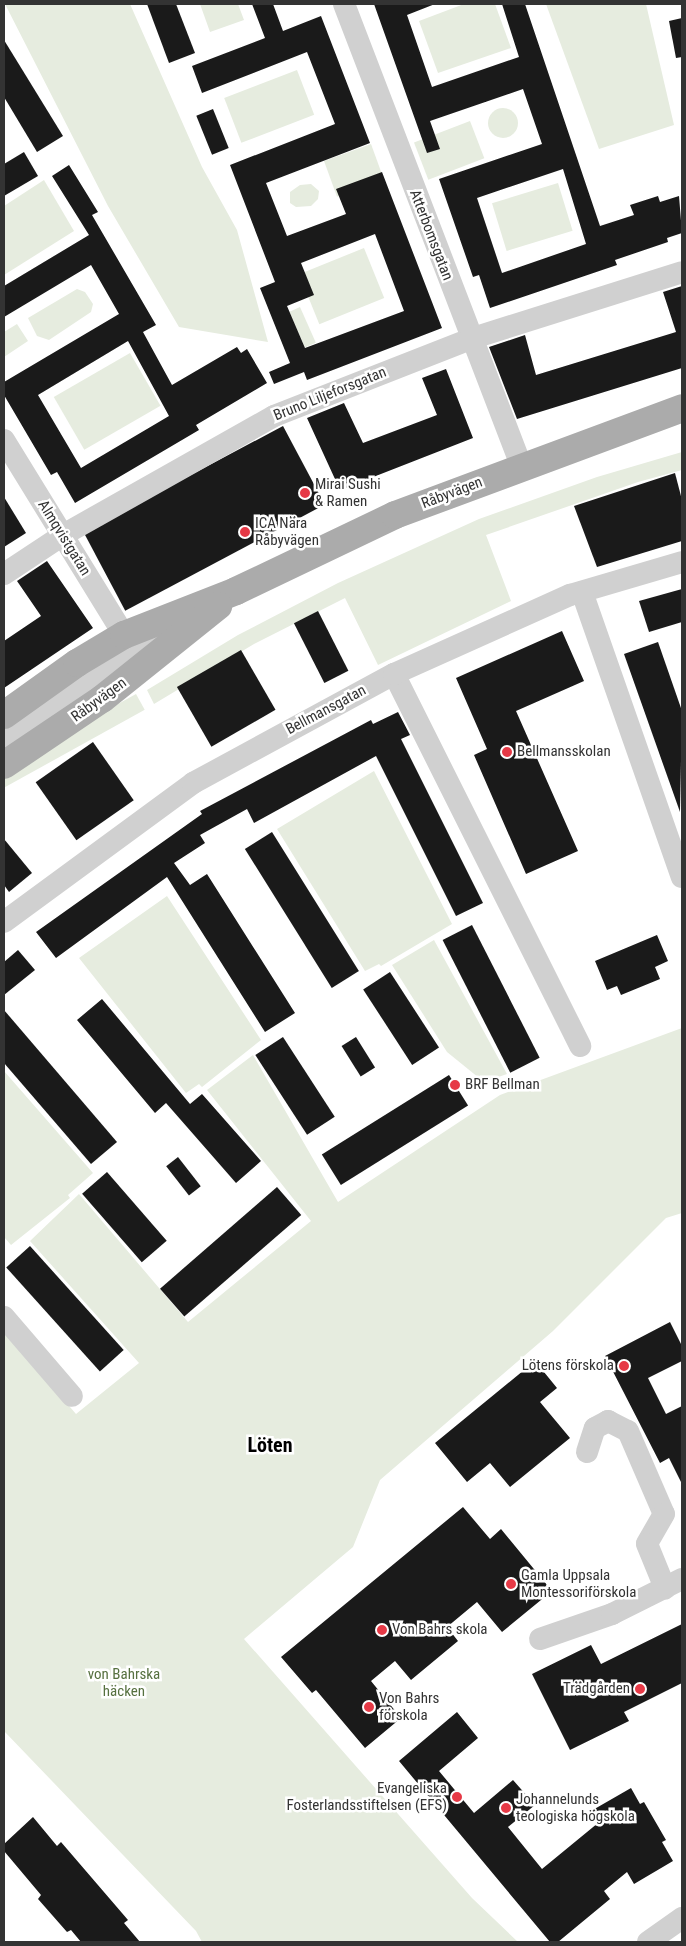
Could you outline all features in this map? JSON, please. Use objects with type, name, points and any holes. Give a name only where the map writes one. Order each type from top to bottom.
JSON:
[{"type":"main road","name":"Råbyvägen","points":[[4,715],[76,663],[124,636],[236,591],[395,515],[521,466],[680,412]]},
{"type":"main road","name":"Råbyvägen","points":[[4,765],[102,699],[236,591]]},
{"type":"street","name":"Atterbomsgatan","points":[[344,4],[470,338],[521,466]]},
{"type":"street","name":"Bruno Liljeforsgatan","points":[[4,574],[63,535],[274,416],[470,338],[682,272]]},
{"type":"street","name":"Almqvistgatan","points":[[4,440],[124,636]]},
{"type":"street","name":"Bellmansgatan","points":[[4,922],[193,783],[394,674],[582,592],[682,562]]},
{"type":"street","name":"Råbyvägen","points":[[4,741],[113,666],[236,591]]},
{"type":"street","points":[[582,592],[682,877]]},
{"type":"street","points":[[394,674],[580,1046]]},
{"type":"street","points":[[4,1316],[72,1396]]},
{"type":"street","points":[[540,1639],[612,1614],[674,1583],[647,1544],[664,1514],[628,1431],[608,1421],[596,1428],[587,1452]]},
{"type":"street","points":[[648,1942],[682,1918]]},
{"type":"green space","points":[[5,4],[130,4],[202,167],[237,230],[268,342],[179,327],[108,206]]},
{"type":"green space","points":[[200,4],[238,4],[244,20],[210,32]]},
{"type":"green space","points":[[464,4],[495,4],[511,48],[438,73],[419,21]]},
{"type":"green space","points":[[546,4],[646,4],[674,125],[599,149]]},
{"type":"green space","points":[[297,70],[314,115],[241,143],[224,98]]},
{"type":"green space","points":[[503,108],[514,112],[518,123],[514,134],[503,138],[492,134],[488,123],[492,112]]},
{"type":"green space","points":[[470,121],[484,158],[428,180],[414,143]]},
{"type":"green space","points":[[371,144],[384,180],[337,197],[324,161]]},
{"type":"green space","points":[[44,180],[74,231],[4,275],[4,206]]},
{"type":"green space","points":[[558,183],[573,231],[507,251],[492,203]]},
{"type":"green space","points":[[311,184],[319,191],[318,199],[311,206],[296,207],[290,203],[290,192],[300,185]]},
{"type":"green space","points":[[364,248],[384,298],[319,324],[299,274]]},
{"type":"green space","points":[[77,289],[85,292],[93,304],[91,312],[49,340],[37,336],[28,318]]},
{"type":"green space","points":[[300,307],[316,343],[305,348],[289,312]]},
{"type":"green space","points":[[17,324],[28,341],[4,357],[4,332]]},
{"type":"green space","points":[[130,353],[160,406],[84,450],[54,397]]},
{"type":"green space","points":[[682,452],[682,470],[638,482],[486,535],[511,601],[378,665],[345,598],[254,644],[154,704],[147,690],[238,635],[338,583],[479,519],[597,477]]},
{"type":"green space","points":[[136,694],[145,710],[4,788],[4,767]]},
{"type":"green space","points":[[374,771],[452,924],[381,966],[379,964],[365,971],[277,829]]},
{"type":"green space","points":[[167,896],[261,1040],[202,1087],[199,1084],[186,1093],[79,958]]},
{"type":"green space","points":[[434,940],[507,1074],[484,1082],[447,1052],[392,965]]},
{"type":"green space","name":"von Bahrska häcken","points":[[682,1028],[682,1213],[666,1218],[553,1331],[380,1480],[353,1547],[244,1639],[472,1898],[518,1942],[202,1942],[196,1931],[4,1731],[4,1330],[76,1414],[139,1363],[30,1241],[79,1194],[188,1322],[311,1221],[207,1090],[253,1055],[338,1202],[500,1095]]},
{"type":"green space","points":[[4,1071],[93,1173],[68,1195],[70,1198],[11,1245],[4,1237]]},
{"type":"building","points":[[147,4],[176,4],[195,53],[169,63]]},
{"type":"building","points":[[252,4],[273,4],[283,31],[321,16],[370,143],[266,183],[287,236],[346,214],[336,189],[382,172],[442,328],[307,380],[304,372],[274,384],[269,372],[290,363],[260,288],[275,282],[230,165],[335,124],[307,52],[202,93],[192,66],[265,38]],"holes":[[[375,234],[404,311],[305,348],[287,306],[314,295],[301,263]]]},
{"type":"building","points":[[374,4],[435,4],[407,15],[432,87],[519,57],[502,4],[525,4],[600,226],[634,215],[630,205],[658,196],[660,202],[679,196],[682,233],[667,238],[668,242],[615,260],[617,265],[490,308],[479,275],[473,277],[439,179],[542,144],[523,89],[430,121],[440,149],[427,153]],"holes":[[[563,169],[586,244],[502,273],[477,198]]]},
{"type":"building","points":[[682,18],[682,57],[676,58],[669,21]]},
{"type":"building","points":[[4,40],[63,136],[37,152],[4,97]]},
{"type":"building","points":[[213,109],[229,148],[212,155],[196,116]]},
{"type":"building","points":[[24,152],[38,176],[4,196],[4,164]]},
{"type":"building","points":[[69,165],[98,212],[92,215],[156,325],[143,332],[172,385],[237,347],[241,353],[247,349],[267,383],[196,425],[199,430],[75,503],[57,472],[51,475],[4,395],[4,382],[119,314],[91,265],[4,317],[4,286],[89,235],[52,176]],"holes":[[[128,341],[169,416],[81,468],[38,395]]]},
{"type":"building","points":[[682,286],[682,368],[517,419],[489,347],[525,335],[536,375],[676,332],[663,292]]},
{"type":"building","points":[[446,369],[473,438],[340,490],[307,418],[344,403],[363,443],[437,415],[422,378]]},
{"type":"building","points":[[283,426],[325,505],[125,611],[83,532]]},
{"type":"building","points":[[675,473],[682,500],[682,541],[597,567],[574,506]]},
{"type":"building","points":[[4,497],[26,533],[4,547]]},
{"type":"building","points":[[47,561],[93,628],[4,688],[4,641],[41,616],[17,581]]},
{"type":"building","points":[[682,589],[682,622],[649,632],[639,601]]},
{"type":"building","points":[[318,611],[348,671],[324,683],[294,623]]},
{"type":"building","name":"Bellmansskolan","points":[[562,631],[584,681],[516,711],[578,851],[526,874],[474,755],[487,749],[456,678]]},
{"type":"building","points":[[658,642],[682,711],[680,812],[624,654]]},
{"type":"building","points":[[241,650],[276,710],[211,747],[177,687]]},
{"type":"building","points":[[398,712],[410,735],[401,739],[483,903],[456,916],[376,756],[254,823],[247,809],[200,835],[205,843],[174,863],[190,885],[207,874],[295,1013],[265,1032],[167,877],[56,958],[36,932],[202,814],[200,811],[371,720],[373,724]]},
{"type":"building","points":[[93,742],[134,800],[76,840],[36,782]]},
{"type":"building","points":[[272,832],[359,971],[332,988],[245,849]]},
{"type":"building","points":[[4,839],[32,873],[9,892],[4,885]]},
{"type":"building","points":[[472,925],[540,1058],[510,1073],[443,940]]},
{"type":"building","points":[[657,935],[668,961],[655,967],[660,979],[621,995],[617,986],[607,990],[595,961]]},
{"type":"building","points":[[18,950],[35,970],[4,995],[4,962]]},
{"type":"building","points":[[390,972],[439,1047],[412,1065],[363,989]]},
{"type":"building","points":[[102,999],[190,1104],[202,1094],[261,1161],[236,1183],[166,1103],[155,1113],[77,1020]]},
{"type":"building","points":[[4,1010],[117,1142],[91,1164],[4,1063]]},
{"type":"building","points":[[283,1037],[335,1117],[307,1135],[255,1055]]},
{"type":"building","points":[[356,1037],[375,1068],[361,1077],[342,1046]]},
{"type":"building","points":[[449,1075],[468,1106],[341,1185],[322,1154]]},
{"type":"building","points":[[178,1157],[201,1186],[189,1195],[166,1166]]},
{"type":"building","points":[[107,1172],[167,1241],[142,1262],[82,1194]]},
{"type":"building","points":[[277,1187],[301,1215],[184,1317],[160,1289]]},
{"type":"building","points":[[30,1246],[124,1350],[100,1371],[6,1267]]},
{"type":"building","points":[[670,1322],[682,1346],[682,1361],[648,1378],[666,1414],[682,1406],[682,1484],[669,1458],[660,1463],[605,1356]]},
{"type":"building","points":[[535,1361],[557,1388],[540,1402],[570,1438],[510,1487],[490,1463],[467,1482],[435,1443]]},
{"type":"building","name":"Von Bahrs skola","points":[[463,1507],[490,1539],[501,1529],[552,1591],[502,1632],[477,1602],[447,1627],[458,1641],[411,1680],[395,1661],[371,1681],[401,1718],[365,1748],[316,1690],[312,1693],[281,1657]]},
{"type":"building","points":[[682,1624],[682,1683],[624,1712],[629,1721],[570,1750],[532,1674],[591,1645],[601,1664]]},
{"type":"building","points":[[457,1712],[478,1738],[439,1771],[474,1813],[513,1780],[535,1805],[508,1827],[542,1869],[598,1823],[591,1811],[631,1788],[640,1804],[644,1802],[666,1840],[662,1842],[673,1861],[634,1884],[627,1872],[604,1891],[610,1899],[558,1942],[550,1942],[399,1761]]},
{"type":"building","points":[[33,1817],[57,1846],[61,1842],[128,1920],[124,1923],[140,1942],[81,1942],[71,1930],[67,1932],[38,1899],[41,1895],[4,1851],[4,1844]]},
{"type":"place","name":"Mirai Sushi & Ramen","points":[[305,493]]},
{"type":"place","name":"ICA Nära Råbyvägen","points":[[245,532]]},
{"type":"place","name":"Bellmansskolan","points":[[507,752]]},
{"type":"place","name":"BRF Bellman","points":[[455,1085]]},
{"type":"place","name":"Lötens förskola","points":[[624,1366]]},
{"type":"place","name":"Gamla Uppsala Montessoriförskola","points":[[511,1584]]},
{"type":"place","name":"Von Bahrs skola","points":[[382,1630]]},
{"type":"place","name":"Trädgården","points":[[640,1689]]},
{"type":"place","name":"Von Bahrs förskola","points":[[369,1707]]},
{"type":"place","name":"Evangeliska Fosterlandsstiftelsen (EFS)","points":[[457,1797]]},
{"type":"place","name":"Johannelunds teologiska högskola","points":[[506,1808]]},
{"type":"district","name":"Löten","points":[[270,1445]]}]
